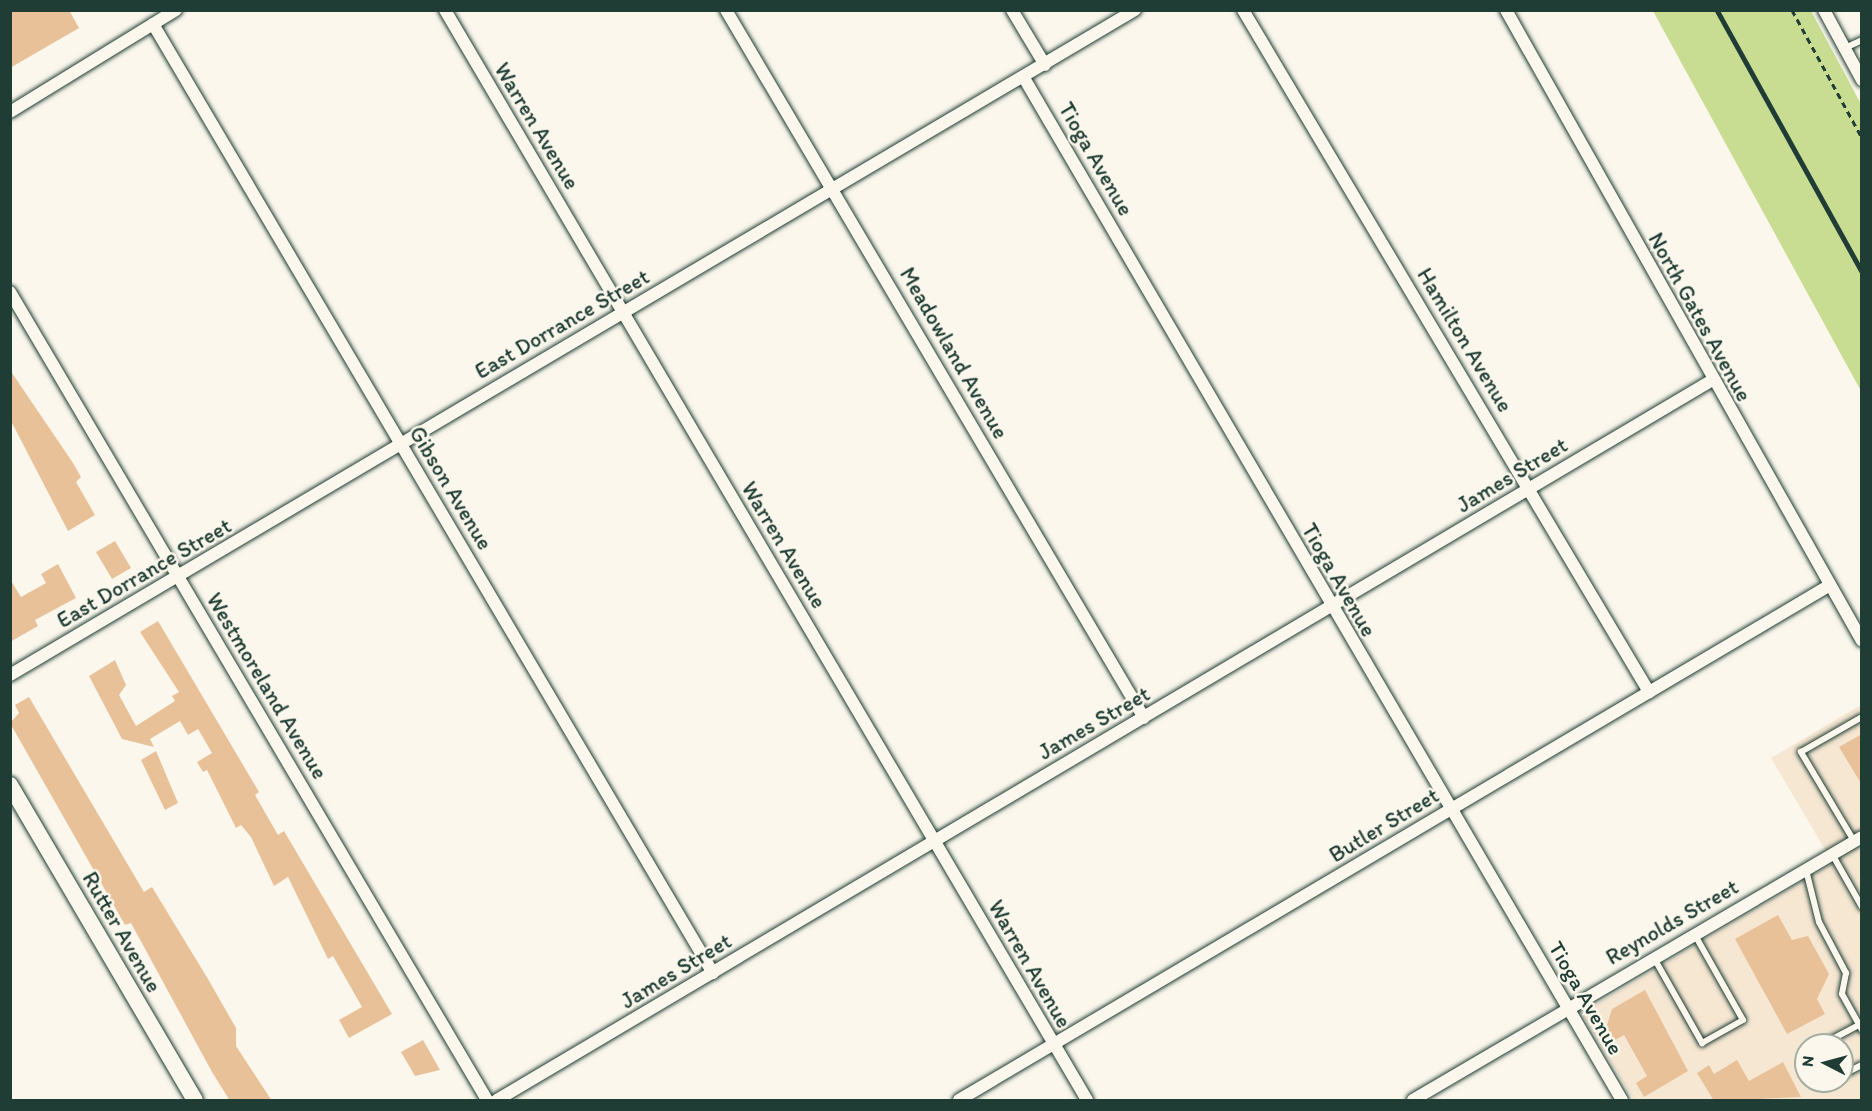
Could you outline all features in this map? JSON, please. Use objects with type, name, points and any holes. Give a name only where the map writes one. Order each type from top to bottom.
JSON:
[{"type":"main road","name":"Rutter Avenue","points":[[10,785],[195,1101]]},
{"type":"street","points":[[10,112],[176,10]]},
{"type":"street","name":"Warren Avenue","points":[[445,10],[1087,1101]]},
{"type":"street","name":"Meadowland Avenue","points":[[726,10],[1144,718]]},
{"type":"street","points":[[1012,10],[1045,65]]},
{"type":"street","name":"East Dorrance Street","points":[[10,675],[179,578],[622,312],[834,191],[1135,10]]},
{"type":"street","name":"Hamilton Avenue","points":[[1243,10],[1649,692]]},
{"type":"street","name":"North Gates Avenue","points":[[1506,10],[1711,381],[1862,641]]},
{"type":"street","points":[[1824,10],[1862,80]]},
{"type":"street","name":"Gibson Avenue","points":[[153,24],[714,973]]},
{"type":"street","name":"Tioga Avenue","points":[[1024,78],[1331,609],[1622,1101]]},
{"type":"street","name":"Westmoreland Avenue","points":[[10,292],[488,1101]]},
{"type":"street","name":"James Street","points":[[497,1101],[934,841],[1331,609],[1711,381]]},
{"type":"street","name":"Butler Street","points":[[959,1101],[1830,585]]},
{"type":"street","name":"Reynolds Street","points":[[1413,1101],[1654,957],[1858,839]]},
{"type":"lane","points":[[1844,48],[1862,40]]},
{"type":"lane","points":[[1858,839],[1801,752],[1862,717]]},
{"type":"lane","points":[[1832,854],[1862,907]]},
{"type":"lane","points":[[1806,869],[1819,922],[1846,973],[1842,994],[1860,1027]]},
{"type":"lane","points":[[1654,957],[1702,1043],[1743,1020],[1695,934]]},
{"type":"path","points":[[1792,10],[1862,138]]},
{"type":"shaded area","points":[[1861,705],[1861,1100],[1634,1100],[1581,1013],[1833,863],[1771,758]]},
{"type":"green space","points":[[1653,11],[1811,11],[1861,104],[1861,391]]},
{"type":"building","points":[[10,10],[69,10],[79,28],[10,68]]},
{"type":"building","points":[[10,370],[73,463],[81,477],[76,482],[95,515],[68,531],[10,419]]},
{"type":"building","points":[[115,541],[131,568],[112,579],[96,552]]},
{"type":"building","points":[[58,564],[76,598],[35,620],[38,626],[10,642],[10,579],[21,597],[46,583],[41,574]]},
{"type":"building","points":[[158,621],[259,792],[255,795],[278,835],[284,831],[392,1014],[349,1038],[339,1020],[362,1007],[333,956],[328,959],[288,877],[274,886],[251,837],[241,825],[236,828],[207,770],[203,772],[197,762],[212,753],[198,729],[188,735],[180,721],[150,739],[154,747],[122,739],[89,676],[115,660],[126,685],[119,695],[136,726],[175,701],[172,696],[179,692],[140,632]]},
{"type":"building","points":[[29,697],[144,892],[152,887],[208,979],[236,1028],[236,1046],[272,1101],[230,1101],[212,1072],[131,923],[125,925],[10,723],[19,713],[15,705]]},
{"type":"building","points":[[1862,734],[1862,785],[1839,747]]},
{"type":"building","points":[[156,751],[178,803],[165,810],[141,760]]},
{"type":"building","points":[[1778,915],[1792,940],[1808,936],[1829,974],[1817,999],[1825,1014],[1787,1034],[1735,939]]},
{"type":"building","points":[[1645,990],[1688,1071],[1644,1097],[1636,1083],[1647,1076],[1624,1035],[1610,1043],[1605,1032],[1612,1009]]},
{"type":"building","points":[[423,1040],[440,1070],[415,1076],[401,1052]]},
{"type":"building","points":[[1737,1060],[1749,1081],[1783,1062],[1794,1083],[1794,1093],[1799,1093],[1801,1097],[1714,1101],[1697,1073],[1709,1065],[1714,1074]]},
{"type":"railway","points":[[1717,10],[1862,272]]}]
